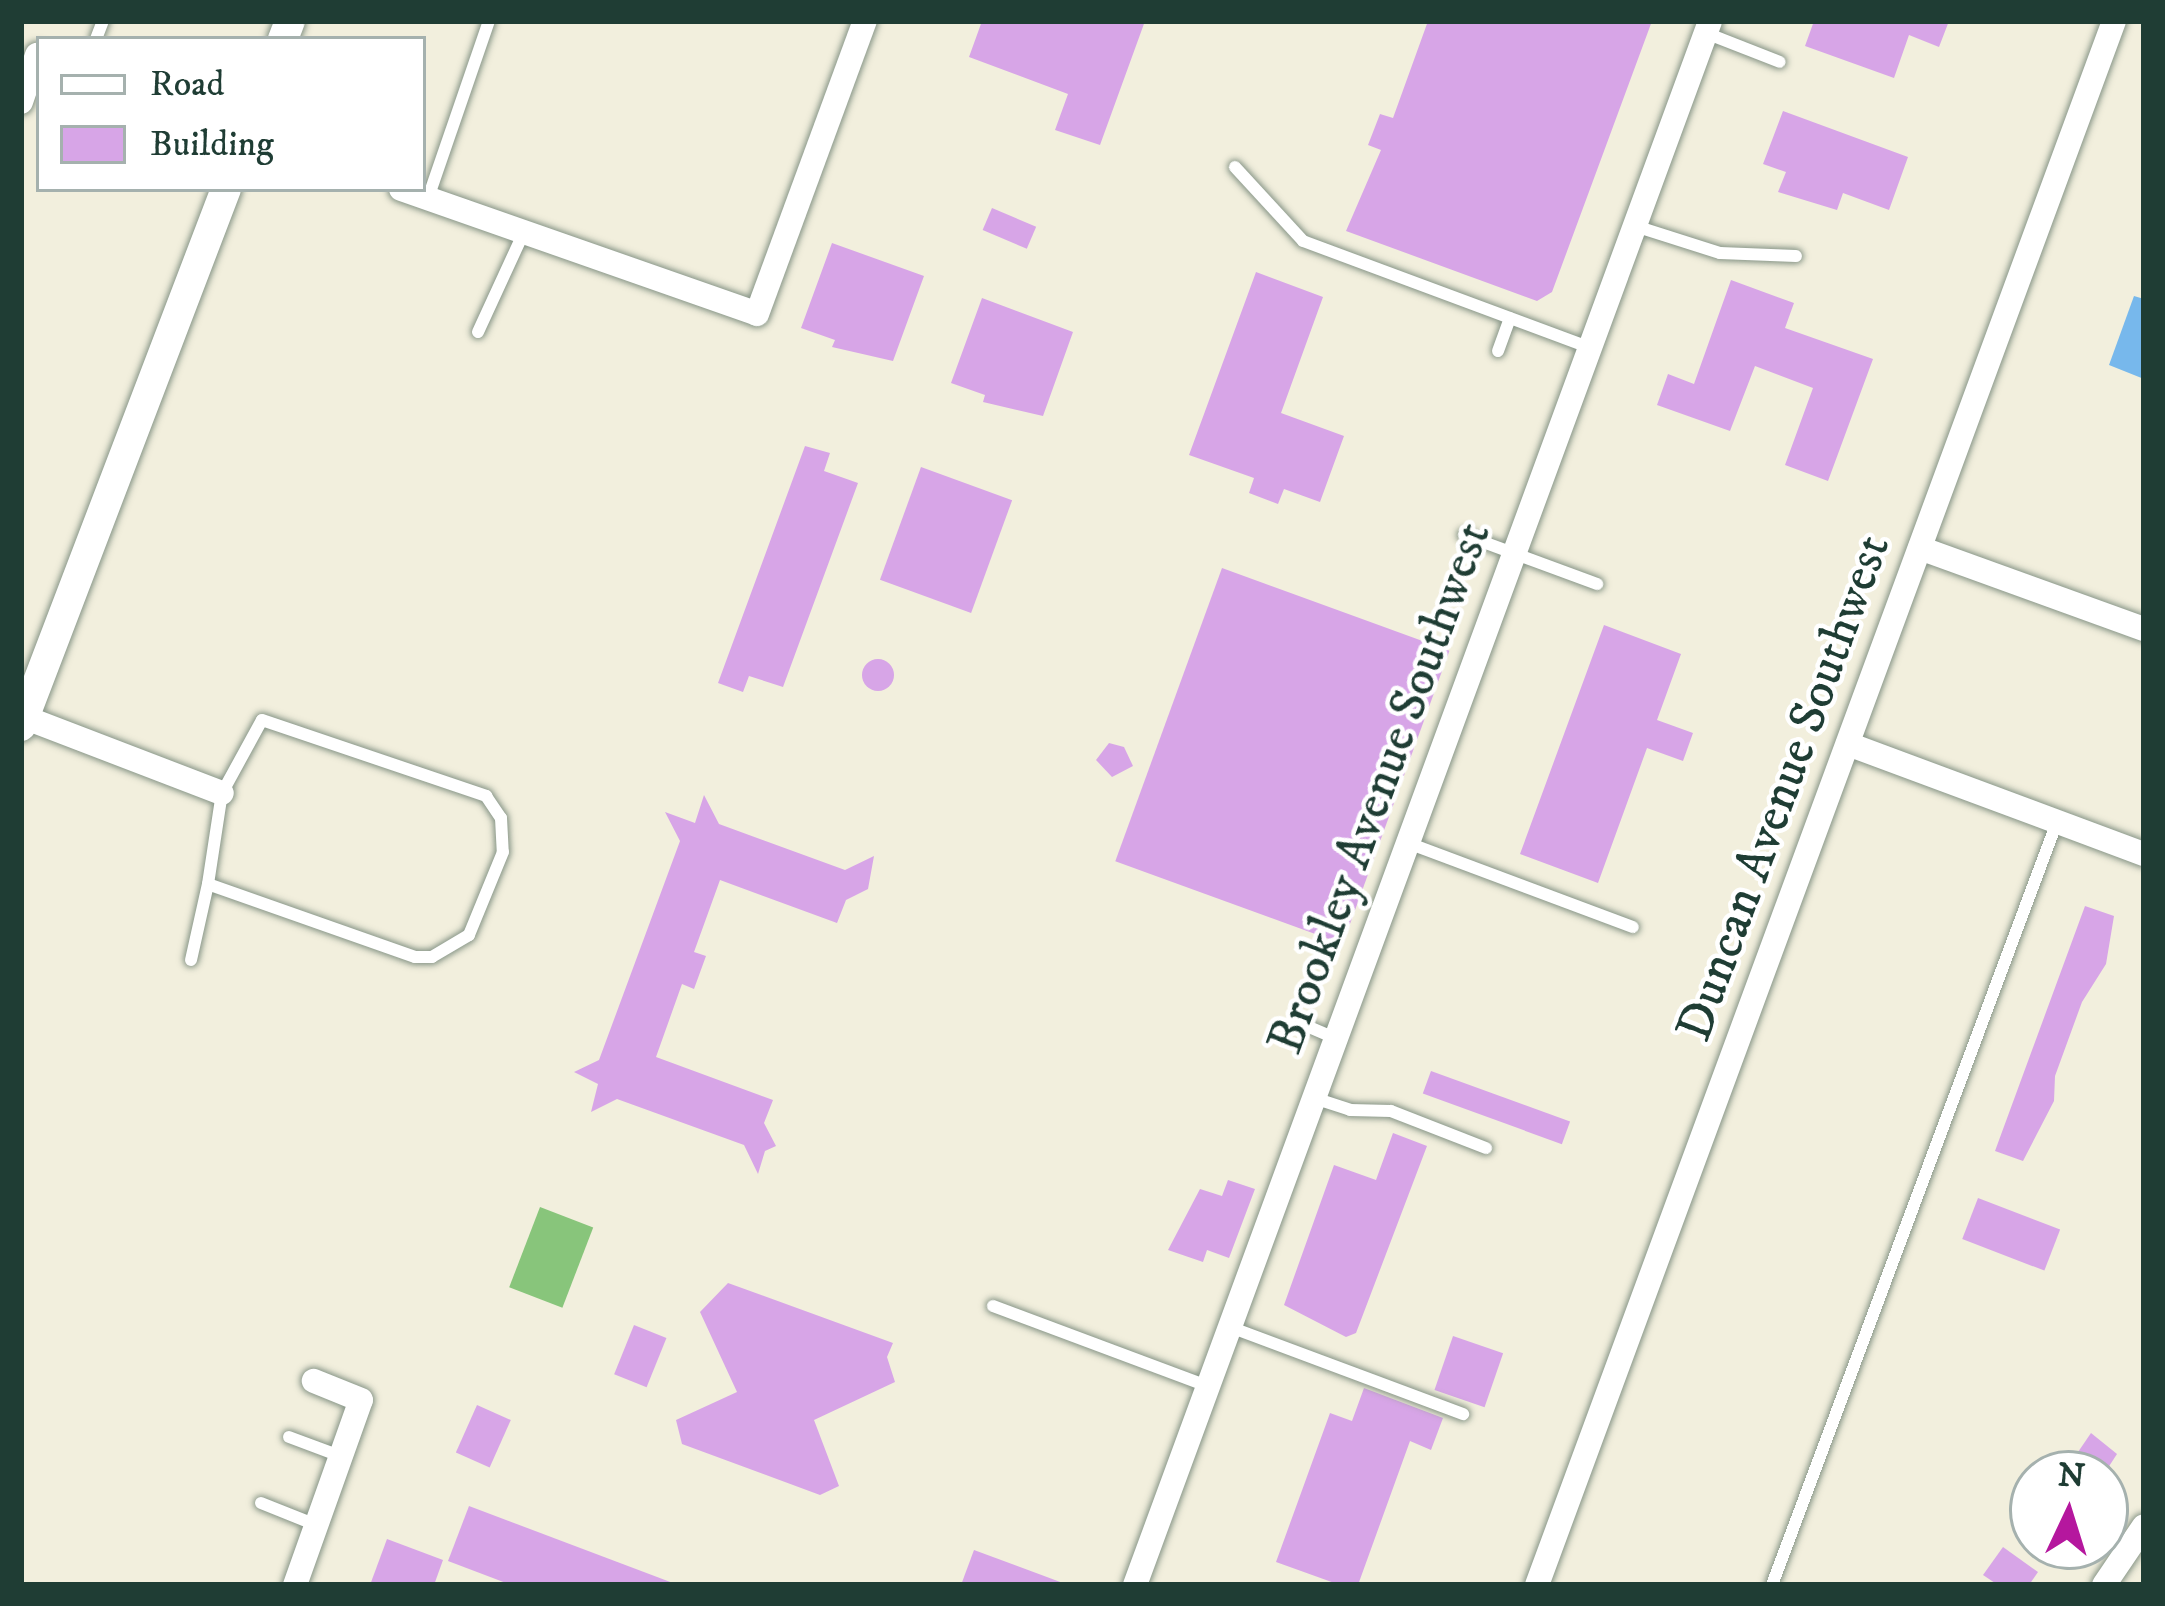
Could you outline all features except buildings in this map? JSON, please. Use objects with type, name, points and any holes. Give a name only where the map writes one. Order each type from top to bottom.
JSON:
[{"type":"street","points":[[409,192],[758,314],[865,21]]},
{"type":"street","name":"Duncan Avenue Southwest","points":[[1537,1585],[2114,21]]},
{"type":"street","name":"Brookley Avenue Southwest","points":[[1135,1585],[1708,27]]},
{"type":"street","points":[[21,102],[36,61]]},
{"type":"street","points":[[222,793],[22,720],[225,192]]},
{"type":"street","points":[[1920,548],[2144,629]]},
{"type":"street","points":[[1848,744],[2144,854]]},
{"type":"street","points":[[295,1585],[361,1400],[314,1382]]},
{"type":"street","points":[[2104,1585],[2144,1526]]},
{"type":"lane","points":[[428,199],[489,21]]},
{"type":"lane","points":[[1708,27],[1780,62]]},
{"type":"lane","points":[[1235,166],[1304,241],[1590,348]]},
{"type":"lane","points":[[1635,226],[1720,253],[1796,256]]},
{"type":"lane","points":[[478,332],[524,232]]},
{"type":"lane","points":[[1498,351],[1510,318]]},
{"type":"lane","points":[[1464,535],[1597,584]]},
{"type":"lane","points":[[190,960],[222,793],[262,720],[486,796],[501,818],[502,852],[482,916],[453,949],[432,957],[208,884]]},
{"type":"lane","points":[[1772,1585],[2057,822]]},
{"type":"lane","points":[[1408,843],[1633,927]]},
{"type":"lane","points":[[1309,1027],[1336,1038]]},
{"type":"lane","points":[[1314,1098],[1350,1111],[1391,1111],[1486,1148]]},
{"type":"lane","points":[[993,1306],[1208,1387]]},
{"type":"lane","points":[[1230,1327],[1463,1414]]},
{"type":"lane","points":[[289,1437],[341,1456]]},
{"type":"lane","points":[[261,1503],[316,1525]]},
{"type":"green space","points":[[540,1207],[593,1227],[562,1308],[509,1287]]},
{"type":"water","points":[[2134,296],[2144,299],[2144,379],[2109,365]]}]
